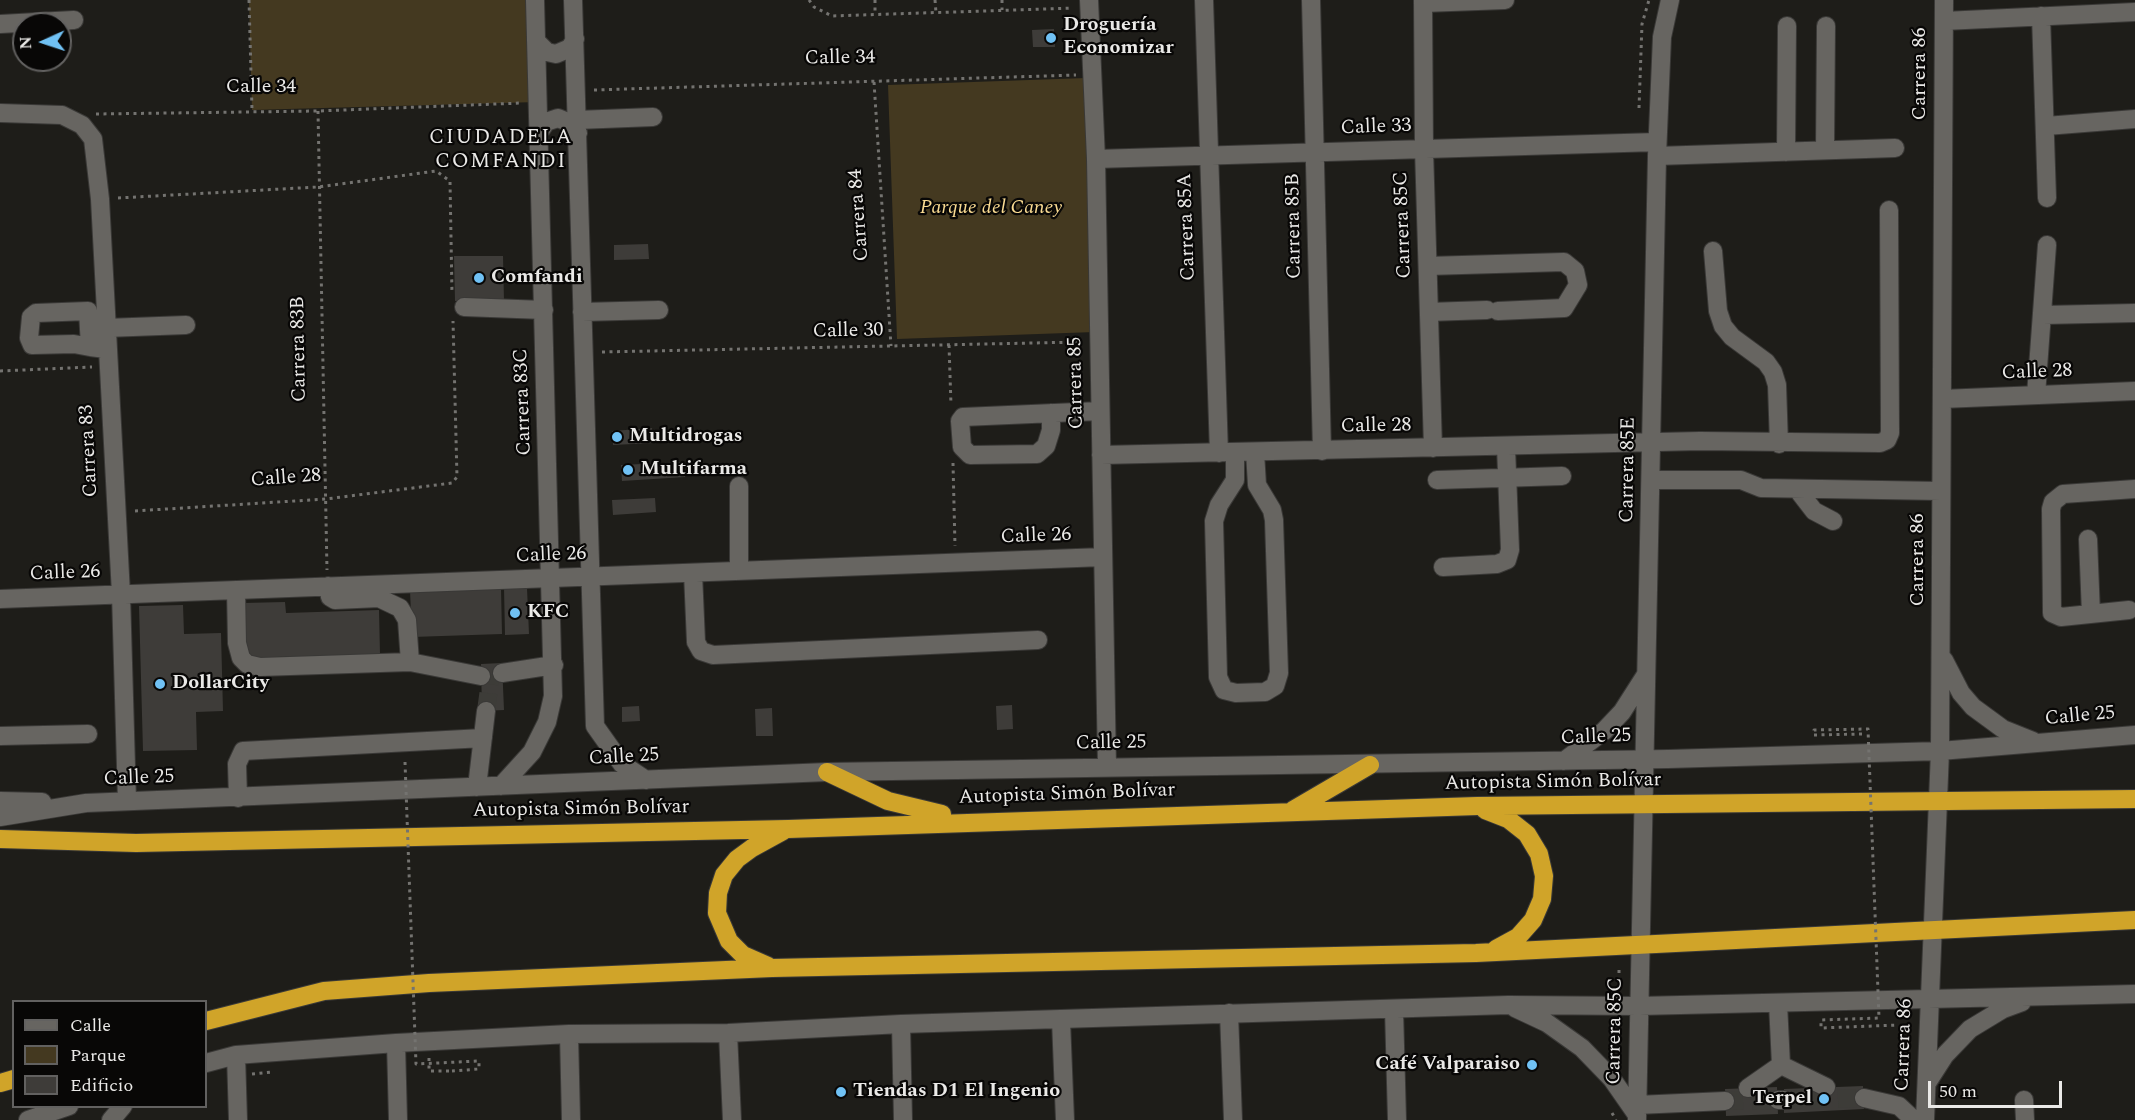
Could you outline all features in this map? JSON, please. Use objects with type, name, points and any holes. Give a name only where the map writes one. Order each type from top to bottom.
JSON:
[{"type":"highway","points":[[1292,810],[1370,765]]},
{"type":"highway","points":[[827,772],[888,801],[922,811],[986,820]]},
{"type":"highway","name":"Autopista Simón Bolívar","points":[[0,839],[136,843],[788,829],[1292,810],[1644,803],[1937,803],[2135,799]]},
{"type":"highway","points":[[1476,953],[1498,948],[1526,929],[1538,910],[1544,888],[1542,865],[1527,834],[1508,819],[1477,806]]},
{"type":"highway","points":[[772,968],[743,955],[729,941],[717,913],[718,893],[724,875],[744,853],[788,829]]},
{"type":"highway","points":[[207,1021],[324,991],[429,983],[772,968],[1476,953],[2135,920]]},
{"type":"street","name":"Carrera 83C","points":[[501,786],[532,752],[547,722],[553,696],[552,578],[535,0]]},
{"type":"street","points":[[573,0],[595,726],[622,764],[646,780]]},
{"type":"street","name":"Carrera 85A","points":[[1204,0],[1208,155],[1227,453],[1235,480],[1219,505],[1214,521],[1218,677],[1224,690],[1236,693],[1265,692],[1275,686],[1279,673],[1274,520],[1272,510],[1257,485],[1256,452]]},
{"type":"street","name":"Carrera 85B","points":[[1311,0],[1322,451]]},
{"type":"street","points":[[1424,1],[1505,0]]},
{"type":"street","name":"Carrera 85E","points":[[1641,943],[1653,443],[1657,149],[1662,37],[1670,0]]},
{"type":"street","name":"Carrera 85C","points":[[1424,1],[1424,149],[1433,448]]},
{"type":"street","name":"Carrera 85","points":[[1089,4],[1096,159],[1107,766]]},
{"type":"street","points":[[1943,7],[2041,16],[2135,12]]},
{"type":"street","name":"Carrera 86","points":[[1925,1120],[1940,751],[1943,7]]},
{"type":"street","points":[[2041,16],[2047,198]]},
{"type":"street","points":[[0,24],[74,20]]},
{"type":"street","points":[[1786,152],[1787,26]]},
{"type":"street","points":[[1825,150],[1826,26]]},
{"type":"street","points":[[536,40],[547,52],[556,54],[570,48],[575,39]]},
{"type":"street","points":[[0,113],[62,115]]},
{"type":"street","name":"Carrera 83","points":[[62,115],[82,125],[93,139],[100,199],[97,310],[106,328],[102,354],[121,594],[127,801]]},
{"type":"street","points":[[539,133],[546,122],[558,118],[577,126],[653,117]]},
{"type":"street","points":[[2046,126],[2135,120]]},
{"type":"street","name":"Calle 33","points":[[1096,159],[1424,149],[1657,149],[1786,152],[1894,148]]},
{"type":"street","name":"Calle 28","points":[[1101,455],[1653,443],[1880,443],[1887,440],[1890,433],[1889,210]]},
{"type":"street","points":[[2036,395],[2047,245]]},
{"type":"street","points":[[1713,251],[1718,311],[1723,326],[1732,337],[1766,362],[1773,372],[1777,385],[1779,444]]},
{"type":"street","points":[[1428,266],[1564,262],[1575,272],[1578,285],[1564,308],[1429,312]]},
{"type":"street","points":[[456,305],[544,310]]},
{"type":"street","points":[[97,310],[102,354],[32,345],[29,338],[31,317],[36,313],[97,310]]},
{"type":"street","points":[[582,312],[659,310]]},
{"type":"street","points":[[2043,315],[2135,313]]},
{"type":"street","points":[[106,328],[186,325]]},
{"type":"street","name":"Calle 28","points":[[1942,399],[2135,391]]},
{"type":"street","points":[[1051,413],[1051,430],[1046,446],[1037,454],[970,455],[962,447],[960,421],[963,417],[1051,413],[1100,411]]},
{"type":"street","points":[[1443,567],[1497,564],[1507,560],[1510,550],[1506,447]]},
{"type":"street","points":[[1437,480],[1562,476]]},
{"type":"street","points":[[1652,480],[1741,480],[1761,488],[1941,491]]},
{"type":"street","points":[[739,486],[740,571]]},
{"type":"street","points":[[1797,489],[1814,511],[1833,521]]},
{"type":"street","points":[[2129,610],[2061,617],[2052,612],[2051,520],[2053,502],[2063,494],[2135,489]]},
{"type":"street","points":[[2088,539],[2091,614]]},
{"type":"street","name":"Calle 26","points":[[0,599],[1103,557]]},
{"type":"street","points":[[693,573],[696,642],[701,651],[713,655],[1038,640]]},
{"type":"street","points":[[328,586],[330,597],[335,600],[379,598],[400,608],[407,620],[410,662]]},
{"type":"street","points":[[236,590],[237,643],[241,658],[247,664],[260,667],[410,662],[481,676]]},
{"type":"street","points":[[1941,653],[1950,674],[1974,707],[2003,729],[2041,743]]},
{"type":"street","points":[[502,673],[554,665]]},
{"type":"street","points":[[1562,762],[1604,731],[1622,712],[1646,674]]},
{"type":"street","points":[[477,788],[486,711]]},
{"type":"street","points":[[0,736],[88,735]]},
{"type":"street","name":"Calle 25","points":[[0,801],[86,803],[238,798],[827,772],[1107,766],[1562,762],[1940,751],[2135,735]]},
{"type":"street","points":[[238,798],[237,764],[243,751],[483,738]]},
{"type":"street","name":"Calle 25","points":[[0,817],[86,803]]},
{"type":"street","name":"Carrera 85C","points":[[1637,1113],[1641,943]]},
{"type":"street","points":[[207,1063],[236,1055],[396,1051],[568,1034],[729,1033],[901,1024],[1508,1005],[1639,1006],[2135,994]]},
{"type":"street","points":[[1926,1084],[1945,1055],[1970,1029],[2003,1009],[2040,997]]},
{"type":"street","points":[[1778,1003],[1781,1065]]},
{"type":"street","points":[[1508,1005],[1547,1023],[1582,1048],[1612,1079],[1637,1113],[1725,1101]]},
{"type":"street","points":[[1394,1009],[1397,1120]]},
{"type":"street","points":[[1229,1013],[1233,1120]]},
{"type":"street","points":[[1061,1020],[1065,1120]]},
{"type":"street","points":[[901,1024],[903,1120]]},
{"type":"street","points":[[729,1033],[732,1120]]},
{"type":"street","points":[[568,1034],[571,1120]]},
{"type":"street","points":[[396,1051],[398,1120]]},
{"type":"street","points":[[236,1055],[238,1120]]},
{"type":"street","points":[[1781,1065],[1826,1087]]},
{"type":"street","points":[[1748,1088],[1781,1065]]},
{"type":"street","points":[[1864,1098],[1899,1106],[1914,1120]]},
{"type":"street","points":[[2024,1101],[2025,1120]]},
{"type":"street","points":[[28,1120],[66,1108]]},
{"type":"street","points":[[111,1120],[122,1108]]},
{"type":"path","points":[[249,0],[252,110]]},
{"type":"path","points":[[809,0],[814,7],[832,16],[1002,10],[1089,4]]},
{"type":"path","points":[[875,0],[875,14]]},
{"type":"path","points":[[935,0],[936,12]]},
{"type":"path","points":[[1002,0],[1002,10]]},
{"type":"path","name":"Calle 34","points":[[589,90],[1092,74]]},
{"type":"path","name":"Carrera 84","points":[[874,81],[891,346]]},
{"type":"path","name":"Calle 34","points":[[62,115],[252,110],[318,111],[523,102]]},
{"type":"path","name":"Carrera 83B","points":[[318,111],[328,586]]},
{"type":"path","points":[[100,199],[318,188],[436,171],[450,181],[456,305]]},
{"type":"path","name":"Calle 28","points":[[115,512],[326,499],[452,483],[458,477],[456,305]]},
{"type":"path","name":"Calle 30","points":[[597,352],[1099,342]]},
{"type":"path","points":[[0,371],[102,354]]},
{"type":"path","points":[[1862,734],[1814,735],[1814,730],[1868,729],[1879,1018],[1821,1020],[1821,1028],[1898,1025],[1898,1015]]},
{"type":"path","points":[[395,762],[405,762],[416,1064],[479,1061],[479,1069],[429,1071],[429,1056],[396,1051]]},
{"type":"path","points":[[1619,969],[1619,995]]},
{"type":"path","points":[[237,1076],[282,1071]]},
{"type":"path","points":[[1611,1112],[1616,1120]]},
{"type":"green space","points":[[249,0],[535,0],[538,102],[252,110]]},
{"type":"green space","name":"Parque del Caney","points":[[1086,78],[1095,332],[897,339],[888,85]]},
{"type":"building","points":[[1054,29],[1055,47],[1033,47],[1032,30]]},
{"type":"building","points":[[648,244],[649,259],[614,260],[614,245]]},
{"type":"building","name":"Comfandi","points":[[454,256],[503,256],[504,301],[455,301]]},
{"type":"building","points":[[652,428],[653,443],[613,445],[612,431]]},
{"type":"building","points":[[684,462],[685,477],[622,481],[621,465]]},
{"type":"building","points":[[655,498],[656,512],[613,515],[612,500]]},
{"type":"building","points":[[501,588],[502,634],[412,637],[410,590]]},
{"type":"building","points":[[504,588],[527,588],[529,634],[505,635]]},
{"type":"building","points":[[285,602],[286,613],[379,610],[380,654],[244,658],[243,603]]},
{"type":"building","points":[[183,605],[184,634],[221,633],[223,711],[196,712],[197,750],[143,751],[139,606]]},
{"type":"building","points":[[502,663],[504,710],[482,711],[481,664]]},
{"type":"building","points":[[1012,705],[1013,729],[997,730],[996,706]]},
{"type":"building","points":[[639,706],[640,721],[622,722],[622,707]]},
{"type":"building","points":[[772,708],[773,736],[756,736],[755,709]]},
{"type":"building","name":"Terpel","points":[[1863,1086],[1864,1109],[1784,1113],[1784,1089]]},
{"type":"building","name":"Terpel","points":[[1777,1087],[1778,1114],[1726,1116],[1725,1089]]},
{"type":"tunnel","points":[[486,711],[491,674]]},
{"type":"tunnel","points":[[1784,1100],[1864,1098]]},
{"type":"tunnel","points":[[1725,1101],[1778,1100]]},
{"type":"place","name":"Droguería Economizar","points":[[1051,38]]},
{"type":"place","name":"Comfandi","points":[[479,278]]},
{"type":"place","name":"Multidrogas","points":[[617,437]]},
{"type":"place","name":"Multifarma","points":[[628,470]]},
{"type":"place","name":"KFC","points":[[515,613]]},
{"type":"place","name":"DollarCity","points":[[160,684]]},
{"type":"place","name":"Café Valparaiso","points":[[1532,1065]]},
{"type":"place","name":"Tiendas D1 El Ingenio","points":[[841,1092]]},
{"type":"place","name":"Terpel","points":[[1824,1099]]},
{"type":"district","name":"CIUDADELA COMFANDI","points":[[501,151]]}]
